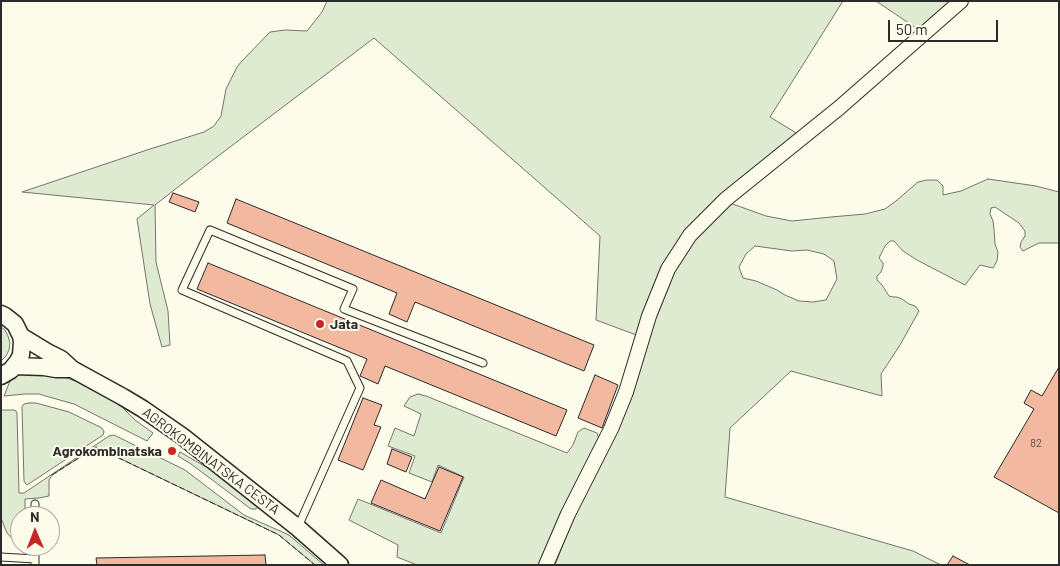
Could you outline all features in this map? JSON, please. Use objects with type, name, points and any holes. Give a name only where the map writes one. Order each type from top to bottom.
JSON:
[{"type":"street","points":[[546,565],[626,392],[649,316],[668,269],[690,235],[726,198],[839,108],[961,1]]},
{"type":"street","points":[[3,312],[15,324],[22,342],[21,355],[5,375]]},
{"type":"street","name":"AGROKOMBINATSKA CESTA","points":[[21,336],[61,359],[72,369],[124,397],[174,430],[298,528],[340,565]]},
{"type":"street","name":"AGROKOMBINATSKA CESTA","points":[[5,375],[44,366],[56,369],[72,369]]},
{"type":"lane","points":[[298,528],[360,388],[347,361],[182,290],[210,230],[353,289],[344,309],[483,363]]},
{"type":"lane","points":[[1,557],[35,562]]},
{"type":"green space","points":[[327,1],[843,1],[770,117],[798,134],[712,203],[697,219],[639,336],[596,320],[600,236],[374,38],[155,205],[156,262],[168,311],[170,345],[162,347],[150,304],[137,219],[154,205],[22,192],[204,132],[214,126],[221,116],[226,89],[241,62],[270,32],[285,30],[307,31],[322,12]]},
{"type":"green space","points":[[876,1],[953,1],[919,30]]},
{"type":"green space","points":[[988,179],[1036,186],[1059,192],[1059,243],[1039,243],[1023,251],[1020,247],[1025,231],[1019,223],[995,207],[991,208],[990,214],[998,252],[997,261],[993,268],[980,265],[965,285],[917,260],[903,251],[894,241],[890,241],[879,258],[883,266],[877,276],[877,280],[889,296],[902,299],[915,306],[919,311],[881,374],[882,396],[791,371],[730,428],[725,497],[913,551],[941,565],[555,565],[657,304],[685,249],[730,203],[766,216],[792,221],[865,214],[885,209],[918,182],[927,180],[937,180],[943,186],[943,195],[961,191]],"holes":[[[755,246],[792,251],[807,250],[824,254],[834,261],[837,279],[826,300],[813,302],[799,301],[756,281],[743,278],[739,267],[746,254]]]},
{"type":"green space","points":[[1,327],[5,330],[10,343],[6,356],[1,361]]},
{"type":"green space","points":[[22,373],[51,373],[91,387],[116,401],[135,420],[153,433],[147,441],[74,404],[39,394],[4,396],[10,381]]},
{"type":"green space","points":[[418,394],[567,453],[573,445],[578,432],[584,428],[597,433],[599,439],[541,565],[417,565],[397,557],[398,545],[349,520],[358,499],[441,533],[464,477],[438,465],[432,482],[409,473],[415,456],[388,446],[395,428],[414,436],[421,414],[404,406],[410,397]]},
{"type":"green space","points":[[36,403],[69,412],[102,428],[104,432],[103,435],[27,485],[24,481],[22,407],[24,404]]},
{"type":"green space","points":[[1,410],[14,410],[17,413],[19,493],[24,493],[109,436],[114,435],[185,470],[244,515],[289,535],[324,565],[315,565],[279,535],[96,447],[52,475],[49,480],[49,496],[25,499],[25,506],[10,506],[10,536],[1,518]]},
{"type":"green space","points":[[180,452],[220,475],[259,506],[256,509],[251,509],[178,456]]},
{"type":"building","points":[[173,193],[199,202],[195,212],[169,202]]},
{"type":"building","name":"Jata","points":[[236,199],[594,345],[584,371],[415,302],[407,322],[389,314],[397,293],[227,223]]},
{"type":"building","name":"Jata","points":[[208,263],[567,410],[556,436],[385,366],[378,384],[360,376],[367,359],[197,289]]},
{"type":"building","points":[[1059,367],[1059,513],[994,477],[1034,409],[1024,403],[1031,390],[1042,396]]},
{"type":"building","points":[[595,375],[618,385],[602,428],[578,418]]},
{"type":"building","points":[[363,398],[382,405],[374,425],[381,427],[363,470],[338,460]]},
{"type":"building","points":[[392,449],[412,457],[406,472],[387,464]]},
{"type":"building","points":[[439,467],[463,477],[440,531],[371,503],[381,480],[425,499]]},
{"type":"building","points":[[265,555],[266,565],[97,565],[96,558]]},
{"type":"building","points":[[953,556],[970,565],[947,565]]},
{"type":"fence","points":[[52,475],[96,447],[279,535],[315,565]]},
{"type":"place","name":"Jata","points":[[320,324]]},
{"type":"place","name":"Agrokombinatska","points":[[172,451]]}]
